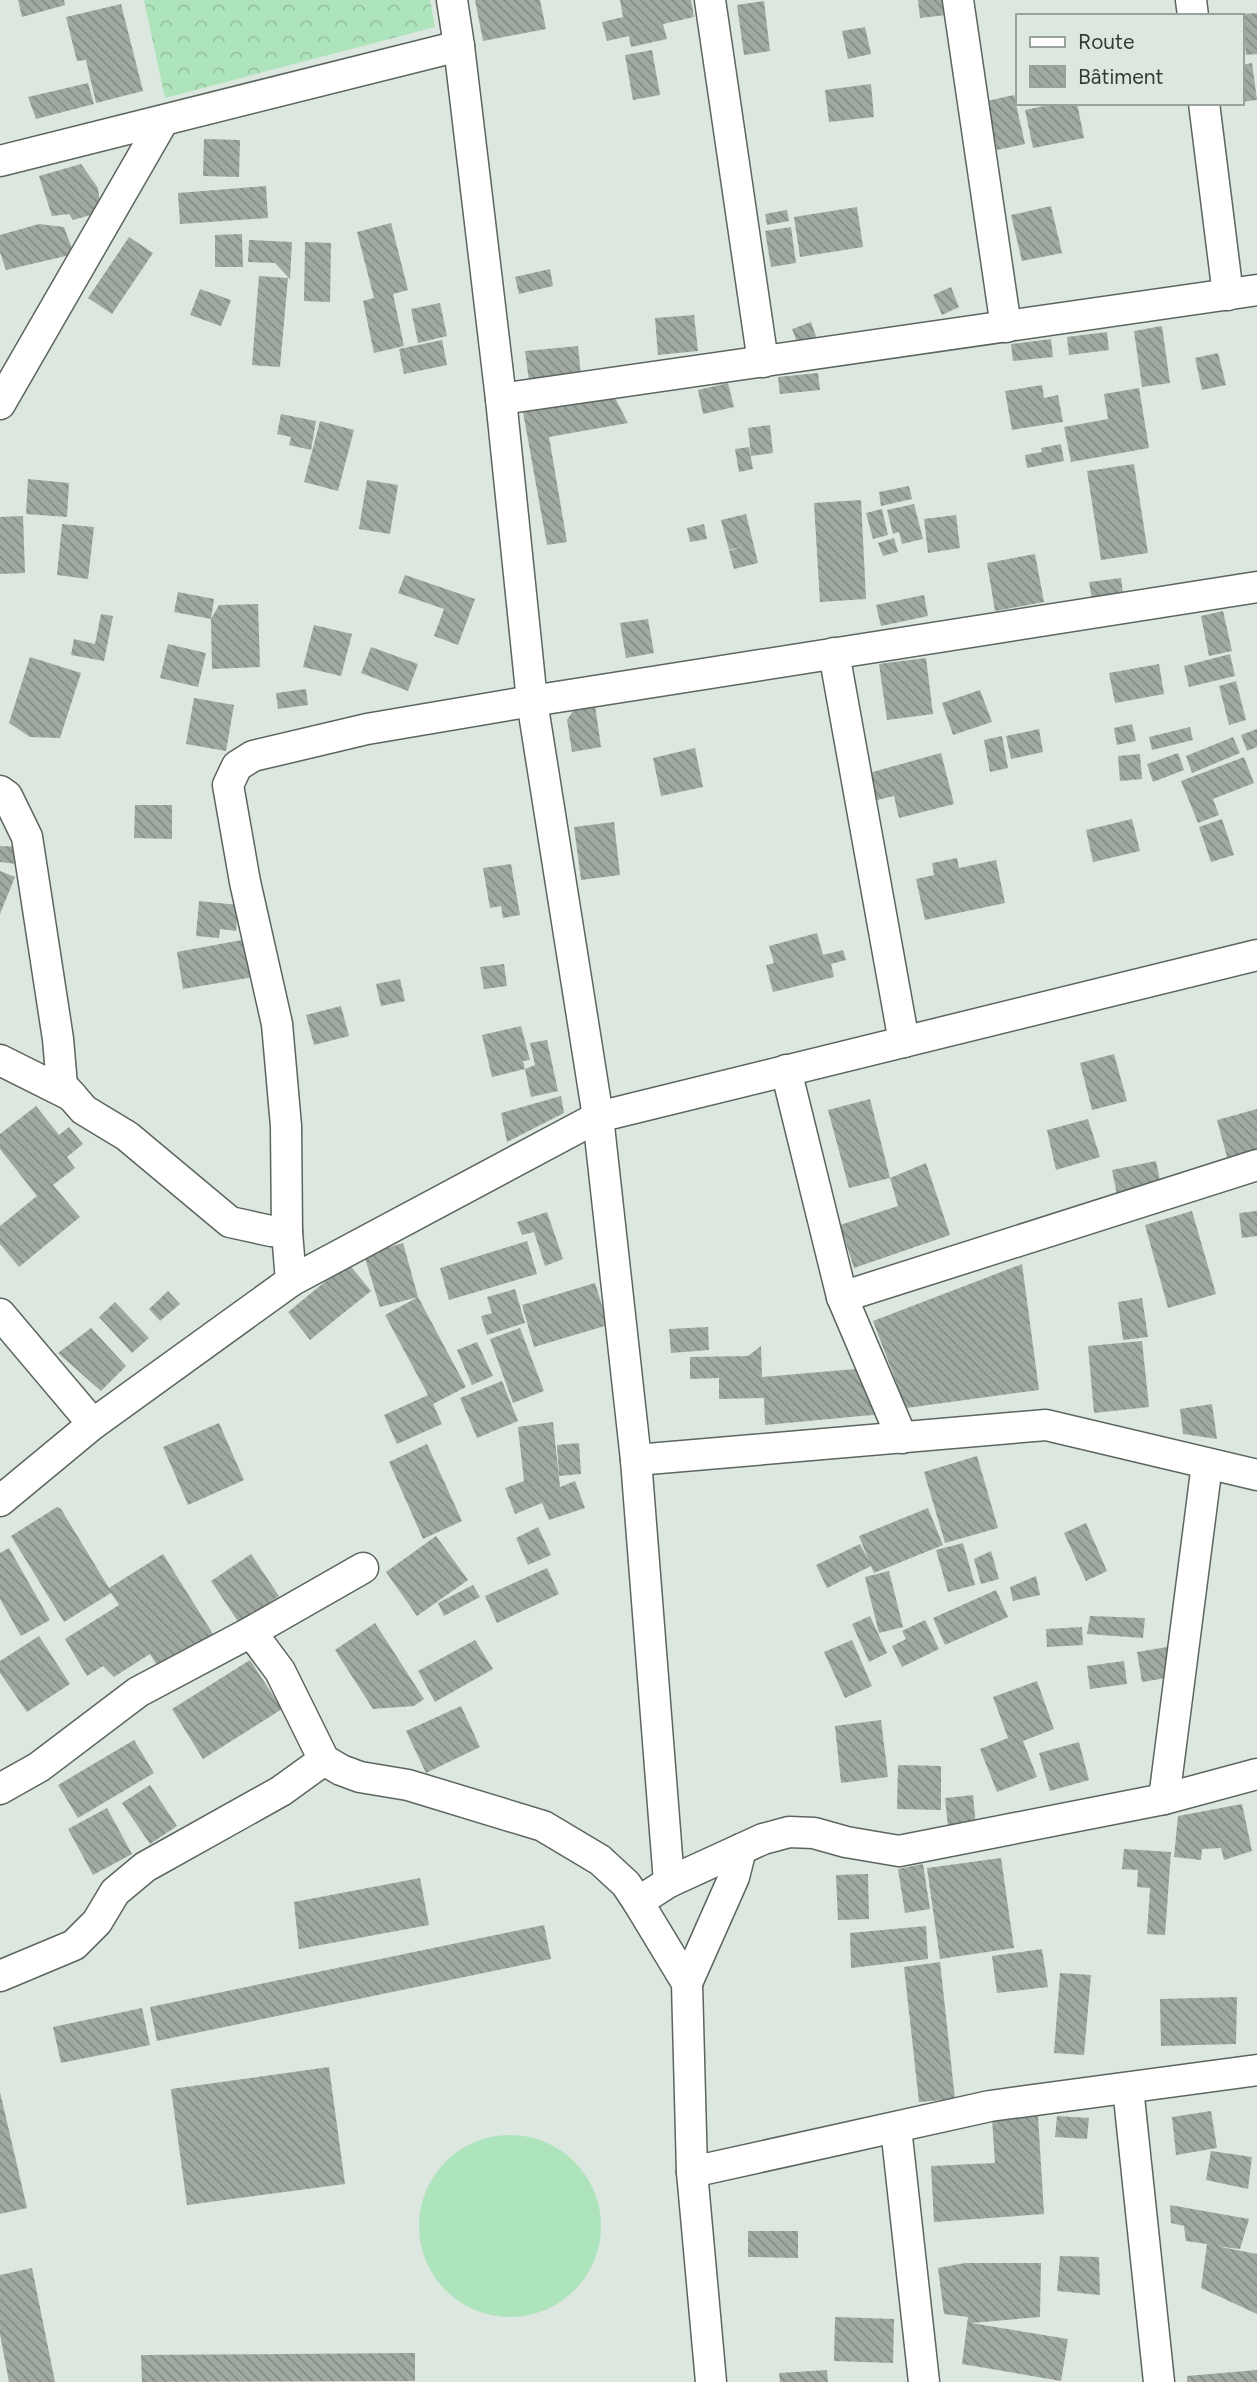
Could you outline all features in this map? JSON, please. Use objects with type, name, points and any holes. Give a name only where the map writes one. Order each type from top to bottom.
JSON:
[{"type":"street","points":[[452,0],[501,400],[532,701],[598,1117],[636,1460],[669,1882]]},
{"type":"street","points":[[710,0],[763,362]]},
{"type":"street","points":[[958,0],[1006,327]]},
{"type":"street","points":[[0,161],[459,46]]},
{"type":"street","points":[[501,400],[1243,292],[1204,105]]},
{"type":"street","points":[[0,404],[163,121]]},
{"type":"street","points":[[291,1281],[287,1232],[286,1126],[277,1024],[245,882],[228,785],[237,766],[253,756],[367,729],[1257,587]]},
{"type":"street","points":[[835,653],[904,1042]]},
{"type":"street","points":[[0,791],[7,796],[27,837],[58,1038],[62,1085],[84,1110],[127,1136],[230,1222],[287,1232]]},
{"type":"street","points":[[0,1501],[93,1424],[291,1281],[598,1117],[1257,955]]},
{"type":"street","points":[[0,1060],[72,1097]]},
{"type":"street","points":[[786,1070],[842,1297],[902,1438]]},
{"type":"street","points":[[842,1297],[1257,1165]]},
{"type":"street","points":[[0,1314],[93,1424]]},
{"type":"street","points":[[636,1460],[1046,1425],[1257,1475]]},
{"type":"street","points":[[1164,1798],[1207,1464]]},
{"type":"street","points":[[0,1789],[39,1767],[138,1692],[363,1568]]},
{"type":"street","points":[[251,1632],[279,1671],[324,1760],[360,1777],[408,1785],[543,1826],[600,1860],[626,1884],[687,1983]]},
{"type":"street","points":[[0,1976],[74,1945],[97,1922],[115,1892],[145,1867],[281,1791],[324,1760]]},
{"type":"street","points":[[638,1902],[669,1882],[762,1839],[789,1832],[814,1833],[846,1842],[899,1851],[1164,1798],[1257,1774]]},
{"type":"street","points":[[711,2382],[692,2172],[687,1983],[734,1877],[741,1849]]},
{"type":"street","points":[[692,2172],[990,2106],[1257,2070]]},
{"type":"street","points":[[1128,2088],[1159,2382]]},
{"type":"street","points":[[896,2128],[925,2382]]},
{"type":"green space","points":[[144,0],[430,0],[435,27],[165,98]]},
{"type":"green space","points":[[510,2135],[528,2136],[545,2142],[575,2161],[594,2191],[600,2208],[600,2244],[594,2261],[575,2291],[545,2310],[528,2316],[510,2317],[492,2316],[475,2310],[445,2291],[426,2261],[420,2244],[419,2226],[420,2208],[426,2191],[445,2161],[475,2142],[492,2136]]},
{"type":"building","points":[[18,0],[64,0],[65,5],[22,17]]},
{"type":"building","points":[[475,0],[540,0],[546,29],[483,41]]},
{"type":"building","points":[[620,0],[691,0],[694,17],[663,24],[667,39],[631,47],[629,36],[607,41],[602,22],[623,17]]},
{"type":"building","points":[[918,0],[944,0],[946,15],[920,18]]},
{"type":"building","points":[[764,1],[770,51],[744,55],[737,5]]},
{"type":"building","points":[[121,4],[143,91],[96,103],[86,60],[77,61],[66,17]]},
{"type":"building","points":[[1257,13],[1257,54],[1246,55],[1242,14]]},
{"type":"building","points":[[865,27],[871,54],[848,59],[842,31]]},
{"type":"building","points":[[652,50],[660,95],[633,100],[625,55]]},
{"type":"building","points":[[1252,63],[1257,100],[1243,102],[1243,65]]},
{"type":"building","points":[[88,83],[94,104],[36,119],[28,97]]},
{"type":"building","points":[[871,84],[874,117],[829,122],[825,90]]},
{"type":"building","points":[[1014,95],[1025,144],[997,150],[987,101]]},
{"type":"building","points":[[1049,105],[1077,105],[1084,138],[1033,148],[1025,110]]},
{"type":"building","points":[[204,139],[240,140],[239,177],[203,176]]},
{"type":"building","points":[[81,164],[98,188],[101,212],[73,220],[69,214],[52,216],[39,176]]},
{"type":"building","points":[[266,186],[268,218],[180,224],[178,193]]},
{"type":"building","points":[[1051,206],[1062,253],[1022,261],[1011,215]]},
{"type":"building","points":[[857,207],[863,247],[800,257],[794,217]]},
{"type":"building","points":[[787,210],[789,221],[767,225],[765,214]]},
{"type":"building","points":[[391,223],[408,290],[393,294],[404,346],[374,353],[363,301],[374,298],[357,232]]},
{"type":"building","points":[[39,224],[64,227],[74,254],[6,270],[0,252],[0,235]]},
{"type":"building","points":[[791,227],[796,263],[771,267],[765,231]]},
{"type":"building","points":[[242,234],[243,267],[215,267],[215,235]]},
{"type":"building","points":[[129,237],[153,253],[112,314],[88,298]]},
{"type":"building","points":[[249,240],[292,242],[290,279],[275,263],[248,262]]},
{"type":"building","points":[[305,242],[331,243],[330,302],[304,301]]},
{"type":"building","points":[[550,269],[553,286],[519,294],[515,277]]},
{"type":"building","points":[[259,276],[288,278],[280,367],[252,365]]},
{"type":"building","points":[[951,287],[959,307],[942,315],[933,295]]},
{"type":"building","points":[[200,289],[231,300],[221,326],[190,315]]},
{"type":"building","points":[[440,303],[447,336],[418,343],[411,309]]},
{"type":"building","points":[[694,315],[698,351],[658,355],[655,318]]},
{"type":"building","points":[[811,322],[819,345],[801,352],[792,329]]},
{"type":"building","points":[[1162,326],[1170,383],[1142,387],[1134,331]]},
{"type":"building","points":[[1107,332],[1109,350],[1069,355],[1067,337]]},
{"type":"building","points":[[1051,339],[1053,357],[1013,361],[1011,344]]},
{"type":"building","points":[[442,340],[447,365],[404,374],[399,349]]},
{"type":"building","points":[[578,346],[581,376],[529,381],[525,351]]},
{"type":"building","points":[[1218,353],[1226,385],[1202,390],[1195,358]]},
{"type":"building","points":[[818,373],[820,390],[780,394],[778,377]]},
{"type":"building","points":[[728,383],[734,407],[703,414],[698,390]]},
{"type":"building","points":[[1042,385],[1044,398],[1058,395],[1063,422],[1012,430],[1005,391]]},
{"type":"building","points":[[1139,388],[1149,448],[1071,462],[1064,427],[1108,419],[1104,394]]},
{"type":"building","points":[[614,396],[628,423],[549,437],[567,542],[547,545],[523,412]]},
{"type":"building","points":[[281,414],[316,421],[311,450],[289,445],[291,437],[277,434]]},
{"type":"building","points":[[320,421],[354,430],[338,491],[304,482]]},
{"type":"building","points":[[770,425],[773,453],[751,456],[748,428]]},
{"type":"building","points":[[1061,444],[1064,461],[1027,468],[1025,455]]},
{"type":"building","points":[[749,447],[753,469],[739,472],[735,449]]},
{"type":"building","points":[[1134,464],[1148,553],[1101,560],[1087,471]]},
{"type":"building","points":[[28,479],[69,483],[67,517],[26,514]]},
{"type":"building","points":[[367,480],[398,485],[390,534],[359,529]]},
{"type":"building","points":[[909,486],[912,499],[881,506],[879,492]]},
{"type":"building","points":[[861,500],[866,599],[820,602],[814,503]]},
{"type":"building","points":[[914,504],[923,539],[902,544],[899,532],[893,534],[887,510]]},
{"type":"building","points":[[882,509],[888,535],[873,539],[866,513]]},
{"type":"building","points":[[746,514],[758,563],[734,569],[729,551],[742,547],[729,550],[721,520]]},
{"type":"building","points":[[956,515],[960,548],[928,553],[924,519]]},
{"type":"building","points":[[23,516],[25,573],[0,574],[0,517]]},
{"type":"building","points":[[62,524],[94,527],[88,579],[57,575]]},
{"type":"building","points":[[704,524],[707,539],[690,542],[687,528]]},
{"type":"building","points":[[894,538],[898,552],[883,556],[878,543]]},
{"type":"building","points":[[1035,554],[1044,602],[995,611],[987,563]]},
{"type":"building","points":[[405,575],[475,599],[458,645],[434,636],[444,609],[398,593]]},
{"type":"building","points":[[1121,578],[1123,594],[1092,599],[1089,582]]},
{"type":"building","points":[[178,592],[214,599],[211,619],[174,612]]},
{"type":"building","points":[[924,595],[928,616],[881,626],[876,605]]},
{"type":"building","points":[[258,604],[260,667],[212,669],[211,619],[219,605]]},
{"type":"building","points":[[1223,611],[1232,651],[1209,656],[1201,616]]},
{"type":"building","points":[[101,614],[113,616],[104,661],[71,655],[74,639],[95,644]]},
{"type":"building","points":[[648,619],[654,653],[626,658],[620,623]]},
{"type":"building","points":[[314,625],[352,634],[341,676],[303,667]]},
{"type":"building","points":[[168,644],[206,653],[198,687],[160,678]]},
{"type":"building","points":[[371,647],[418,664],[408,691],[361,673]]},
{"type":"building","points":[[1230,654],[1235,676],[1189,687],[1184,666]]},
{"type":"building","points":[[30,657],[81,673],[60,738],[30,737],[9,723]]},
{"type":"building","points":[[926,658],[933,714],[887,720],[879,664]]},
{"type":"building","points":[[1159,664],[1164,694],[1115,703],[1109,673]]},
{"type":"building","points":[[1236,681],[1246,720],[1229,725],[1219,686]]},
{"type":"building","points":[[306,689],[308,705],[278,709],[276,693]]},
{"type":"building","points":[[980,690],[992,722],[953,735],[942,703]]},
{"type":"building","points":[[194,698],[234,705],[226,751],[186,744]]},
{"type":"building","points":[[595,705],[601,747],[572,752],[567,720],[575,708]]},
{"type":"building","points":[[1132,724],[1136,741],[1117,745],[1114,728]]},
{"type":"building","points":[[1190,727],[1193,740],[1152,750],[1149,737]]},
{"type":"building","points":[[1039,729],[1043,752],[1011,759],[1006,736]]},
{"type":"building","points":[[1257,729],[1257,747],[1247,751],[1241,735]]},
{"type":"building","points":[[1002,736],[1008,768],[990,772],[984,740]]},
{"type":"building","points":[[1233,737],[1240,753],[1192,773],[1186,756]]},
{"type":"building","points":[[695,748],[703,787],[661,796],[653,758]]},
{"type":"building","points":[[941,753],[954,804],[899,818],[894,796],[877,800],[869,773]]},
{"type":"building","points":[[1178,753],[1184,770],[1153,782],[1147,764]]},
{"type":"building","points":[[1140,754],[1142,779],[1120,781],[1118,756]]},
{"type":"building","points":[[1244,757],[1254,783],[1213,799],[1219,815],[1198,823],[1181,781]]},
{"type":"building","points":[[135,805],[172,805],[172,839],[134,838]]},
{"type":"building","points":[[1132,819],[1140,851],[1093,862],[1086,830]]},
{"type":"building","points":[[1222,819],[1234,855],[1211,862],[1199,827]]},
{"type":"building","points":[[614,822],[620,875],[581,880],[574,827]]},
{"type":"building","points":[[0,846],[20,847],[17,864],[0,862]]},
{"type":"building","points":[[957,858],[959,868],[996,860],[1005,903],[925,920],[916,879],[934,875],[932,863]]},
{"type":"building","points":[[511,864],[520,915],[503,918],[501,906],[490,908],[483,868]]},
{"type":"building","points":[[0,871],[15,877],[0,914]]},
{"type":"building","points":[[199,901],[238,905],[236,931],[220,929],[219,938],[196,936]]},
{"type":"building","points":[[817,933],[823,955],[843,950],[846,960],[831,964],[834,977],[773,992],[766,965],[774,963],[769,946]]},
{"type":"building","points":[[247,939],[254,977],[183,989],[177,952]]},
{"type":"building","points":[[504,964],[507,986],[484,989],[480,967]]},
{"type":"building","points":[[400,979],[405,1001],[381,1006],[376,984]]},
{"type":"building","points":[[341,1006],[349,1036],[314,1045],[306,1015]]},
{"type":"building","points":[[521,1026],[530,1060],[523,1061],[525,1069],[492,1077],[482,1035]]},
{"type":"building","points":[[547,1040],[558,1091],[531,1097],[525,1069],[535,1065],[530,1043]]},
{"type":"building","points":[[1114,1054],[1127,1101],[1092,1110],[1080,1063]]},
{"type":"building","points":[[561,1096],[564,1113],[507,1142],[501,1113]]},
{"type":"building","points":[[870,1099],[890,1178],[849,1188],[828,1110]]},
{"type":"building","points":[[36,1106],[59,1135],[69,1127],[83,1144],[67,1157],[75,1168],[53,1185],[80,1217],[19,1267],[0,1244],[0,1226],[37,1196],[0,1149],[0,1134]]},
{"type":"building","points":[[1257,1109],[1257,1150],[1227,1157],[1217,1120]]},
{"type":"building","points":[[1088,1119],[1100,1157],[1056,1170],[1047,1130]]},
{"type":"building","points":[[1156,1161],[1161,1186],[1117,1195],[1112,1170]]},
{"type":"building","points":[[926,1163],[950,1235],[854,1268],[840,1225],[898,1206],[890,1178]]},
{"type":"building","points":[[1192,1211],[1216,1294],[1168,1308],[1145,1225]]},
{"type":"building","points":[[1257,1211],[1257,1236],[1242,1238],[1239,1213]]},
{"type":"building","points":[[547,1212],[563,1259],[545,1266],[534,1232],[522,1235],[517,1222]]},
{"type":"building","points":[[527,1241],[537,1274],[449,1300],[440,1268]]},
{"type":"building","points":[[403,1243],[418,1297],[380,1307],[364,1255]]},
{"type":"building","points":[[348,1263],[371,1291],[310,1340],[288,1312]]},
{"type":"building","points":[[1022,1264],[1039,1390],[906,1408],[873,1321]]},
{"type":"building","points":[[595,1283],[608,1325],[534,1347],[522,1305]]},
{"type":"building","points":[[515,1289],[525,1323],[487,1335],[481,1316],[492,1313],[487,1297]]},
{"type":"building","points":[[168,1291],[180,1304],[160,1321],[149,1309]]},
{"type":"building","points":[[418,1297],[466,1387],[433,1404],[442,1424],[397,1444],[384,1415],[428,1395],[385,1315]]},
{"type":"building","points":[[1142,1298],[1148,1337],[1123,1340],[1118,1302]]},
{"type":"building","points":[[115,1302],[149,1338],[132,1353],[99,1317]]},
{"type":"building","points":[[708,1327],[709,1350],[671,1353],[669,1329]]},
{"type":"building","points":[[91,1328],[126,1366],[101,1391],[58,1353]]},
{"type":"building","points":[[520,1328],[544,1391],[513,1403],[490,1339]]},
{"type":"building","points":[[1142,1341],[1149,1407],[1094,1413],[1088,1346]]},
{"type":"building","points":[[477,1342],[493,1376],[472,1385],[457,1350]]},
{"type":"building","points":[[761,1346],[762,1377],[856,1369],[865,1373],[883,1414],[765,1425],[764,1398],[719,1399],[719,1378],[690,1379],[690,1357],[748,1356]]},
{"type":"building","points":[[502,1381],[518,1421],[477,1438],[460,1398]]},
{"type":"building","points":[[1212,1404],[1217,1439],[1183,1434],[1180,1409]]},
{"type":"building","points":[[553,1422],[560,1487],[575,1481],[585,1508],[549,1520],[542,1503],[515,1514],[505,1488],[524,1481],[518,1427]]},
{"type":"building","points":[[219,1423],[244,1480],[188,1505],[163,1447]]},
{"type":"building","points":[[579,1443],[581,1474],[559,1476],[557,1445]]},
{"type":"building","points":[[427,1444],[462,1521],[423,1539],[389,1462]]},
{"type":"building","points":[[977,1456],[998,1528],[945,1543],[924,1472]]},
{"type":"building","points":[[57,1507],[61,1509],[109,1588],[163,1554],[213,1634],[158,1667],[150,1654],[114,1677],[103,1666],[87,1676],[65,1639],[119,1605],[111,1593],[64,1622],[11,1536]]},
{"type":"building","points":[[928,1508],[943,1545],[874,1573],[871,1566],[827,1588],[816,1565],[860,1544],[869,1561],[859,1536]]},
{"type":"building","points":[[1086,1523],[1107,1571],[1086,1581],[1064,1533]]},
{"type":"building","points":[[538,1527],[551,1555],[528,1565],[516,1538]]},
{"type":"building","points":[[436,1536],[468,1580],[417,1616],[386,1572]]},
{"type":"building","points":[[963,1543],[975,1585],[948,1592],[936,1550]]},
{"type":"building","points":[[9,1548],[50,1620],[21,1636],[0,1599],[0,1553]]},
{"type":"building","points":[[991,1551],[999,1579],[981,1584],[974,1559]]},
{"type":"building","points":[[251,1554],[279,1596],[239,1623],[211,1581]]},
{"type":"building","points":[[547,1568],[559,1594],[497,1623],[485,1596]]},
{"type":"building","points":[[889,1571],[903,1627],[879,1633],[865,1577]]},
{"type":"building","points":[[1036,1576],[1040,1595],[1013,1601],[1010,1587]]},
{"type":"building","points":[[473,1585],[480,1597],[444,1616],[438,1603]]},
{"type":"building","points":[[996,1590],[1008,1617],[945,1645],[933,1618]]},
{"type":"building","points":[[870,1616],[887,1653],[869,1662],[852,1624]]},
{"type":"building","points":[[1090,1616],[1145,1618],[1143,1638],[1087,1634]]},
{"type":"building","points":[[925,1620],[939,1649],[902,1667],[892,1646],[906,1639],[902,1631]]},
{"type":"building","points":[[375,1623],[424,1699],[414,1706],[373,1709],[335,1650]]},
{"type":"building","points":[[1082,1627],[1083,1645],[1047,1647],[1046,1629]]},
{"type":"building","points":[[39,1636],[70,1684],[27,1712],[0,1673],[0,1661]]},
{"type":"building","points":[[475,1640],[493,1669],[435,1702],[418,1671]]},
{"type":"building","points":[[852,1640],[872,1686],[845,1698],[824,1652]]},
{"type":"building","points":[[1167,1647],[1172,1677],[1142,1682],[1137,1652]]},
{"type":"building","points":[[250,1660],[282,1709],[203,1759],[172,1709]]},
{"type":"building","points":[[1124,1661],[1127,1684],[1090,1689],[1087,1666]]},
{"type":"building","points":[[1037,1681],[1054,1729],[1023,1741],[1037,1777],[997,1792],[980,1749],[1008,1738],[993,1697]]},
{"type":"building","points":[[461,1706],[480,1747],[426,1773],[406,1731]]},
{"type":"building","points":[[881,1720],[888,1777],[841,1783],[835,1726]]},
{"type":"building","points":[[134,1740],[154,1773],[78,1818],[58,1785]]},
{"type":"building","points":[[1079,1742],[1089,1780],[1050,1791],[1039,1753]]},
{"type":"building","points":[[898,1765],[941,1766],[941,1810],[897,1809]]},
{"type":"building","points":[[150,1785],[177,1826],[150,1844],[122,1803]]},
{"type":"building","points":[[973,1795],[976,1826],[948,1828],[945,1798]]},
{"type":"building","points":[[1242,1804],[1252,1851],[1224,1860],[1221,1848],[1202,1849],[1201,1860],[1174,1857],[1178,1816]]},
{"type":"building","points":[[107,1808],[132,1854],[93,1875],[68,1829]]},
{"type":"building","points":[[1124,1849],[1171,1852],[1165,1935],[1147,1934],[1150,1888],[1137,1887],[1138,1870],[1122,1869]]},
{"type":"building","points":[[1001,1858],[1014,1948],[940,1959],[927,1868]]},
{"type":"building","points":[[923,1864],[930,1909],[905,1913],[898,1869]]},
{"type":"building","points":[[868,1874],[869,1919],[838,1920],[836,1875]]},
{"type":"building","points":[[420,1878],[429,1925],[299,1949],[294,1902]]},
{"type":"building","points":[[544,1925],[551,1959],[157,2041],[150,2007]]},
{"type":"building","points":[[926,1926],[928,1959],[851,1968],[850,1933]]},
{"type":"building","points":[[1042,1949],[1048,1987],[997,1993],[992,1956]]},
{"type":"building","points":[[940,1962],[955,2099],[919,2102],[904,1967]]},
{"type":"building","points":[[1060,1973],[1091,1975],[1084,2055],[1054,2053]]},
{"type":"building","points":[[1237,1997],[1236,2044],[1161,2046],[1160,1999]]},
{"type":"building","points":[[142,2008],[150,2045],[61,2063],[53,2027]]},
{"type":"building","points":[[329,2067],[345,2184],[187,2205],[171,2089]]},
{"type":"building","points":[[0,2092],[27,2208],[0,2214]]},
{"type":"building","points":[[1211,2111],[1217,2148],[1176,2155],[1172,2117]]},
{"type":"building","points":[[1038,2116],[1044,2214],[934,2222],[931,2166],[995,2163],[992,2119]]},
{"type":"building","points":[[1057,2116],[1089,2118],[1087,2139],[1055,2137]]},
{"type":"building","points":[[1211,2151],[1252,2157],[1248,2189],[1206,2180]]},
{"type":"building","points":[[1170,2205],[1249,2219],[1240,2249],[1216,2246],[1257,2254],[1257,2314],[1201,2288],[1207,2244],[1186,2241],[1184,2226],[1171,2223]]},
{"type":"building","points":[[748,2231],[798,2231],[798,2258],[748,2257]]},
{"type":"building","points":[[1060,2256],[1099,2257],[1100,2295],[1057,2291]]},
{"type":"building","points":[[965,2263],[1041,2263],[1040,2317],[971,2323],[1068,2339],[1061,2381],[962,2364],[968,2317],[944,2314],[938,2268]]},
{"type":"building","points":[[32,2268],[55,2382],[9,2382],[0,2334],[0,2275]]},
{"type":"building","points":[[835,2317],[894,2319],[893,2363],[834,2361]]},
{"type":"building","points":[[415,2353],[415,2381],[142,2382],[141,2355]]},
{"type":"building","points":[[827,2370],[828,2382],[780,2382],[779,2373]]},
{"type":"building","points":[[1257,2370],[1257,2382],[1187,2382],[1187,2376]]}]
